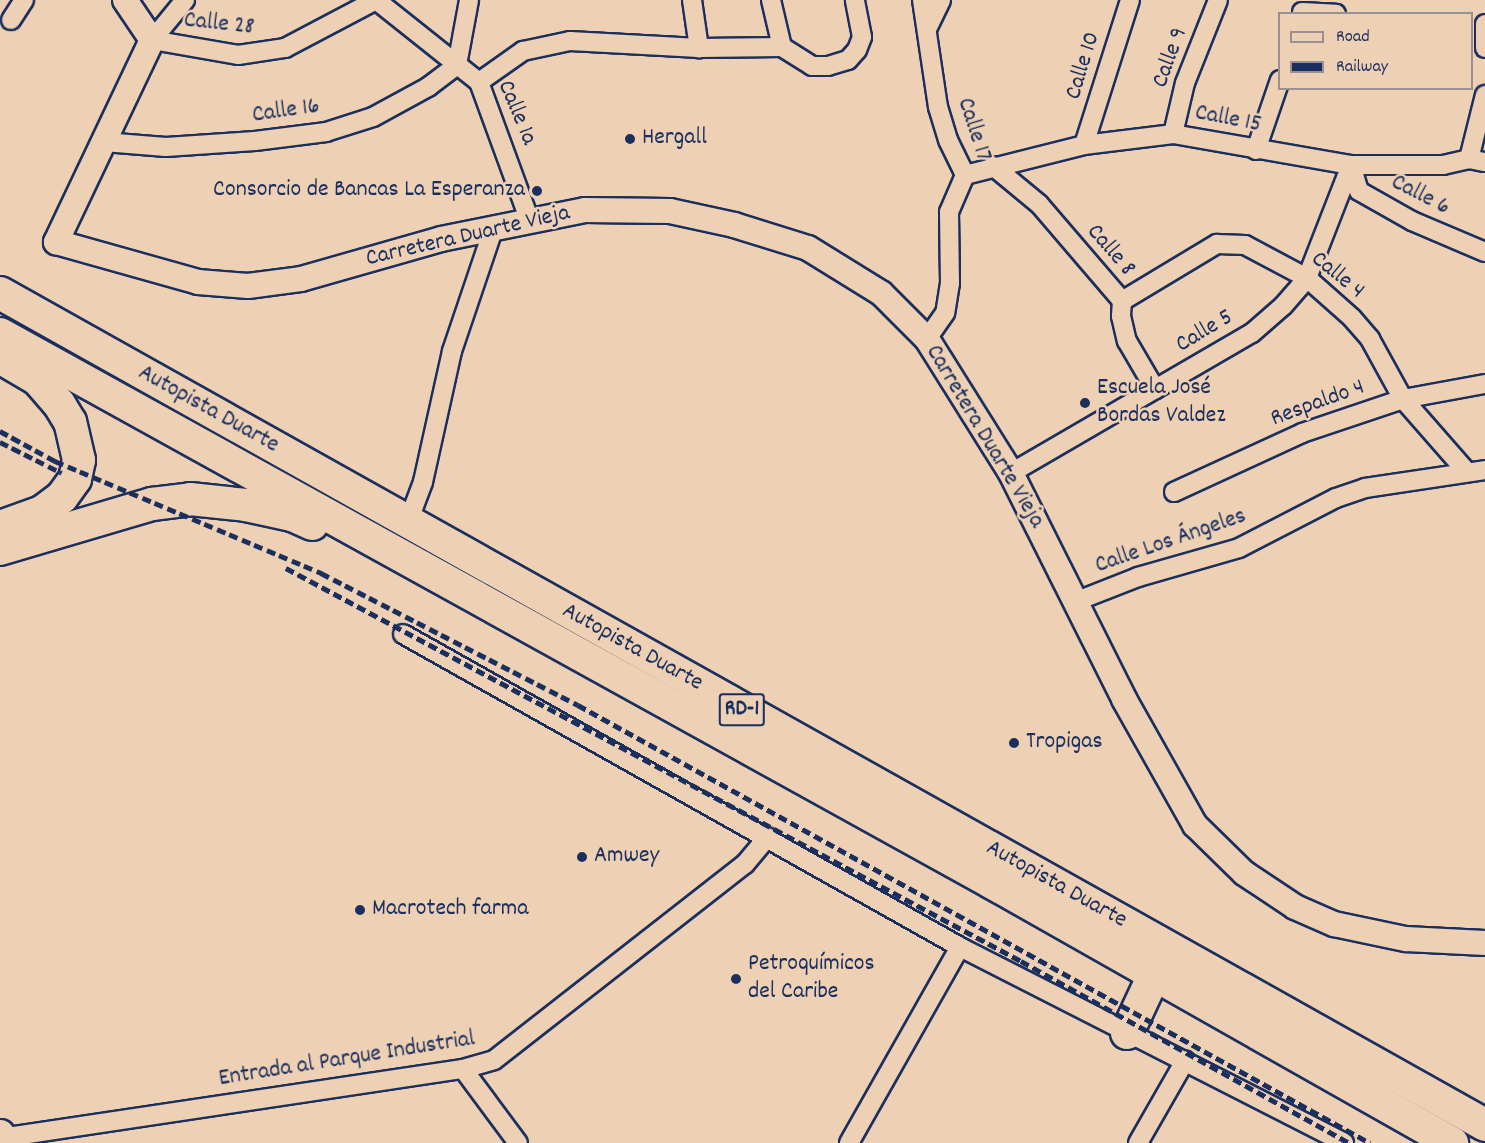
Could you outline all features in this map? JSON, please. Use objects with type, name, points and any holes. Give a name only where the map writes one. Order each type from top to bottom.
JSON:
[{"type":"highway","name":"Autopista Duarte","points":[[0,292],[1485,1125]]},
{"type":"highway","name":"Autopista Duarte","points":[[0,334],[1452,1143]]},
{"type":"highway","points":[[0,357],[292,515],[338,537],[401,557]]},
{"type":"highway","points":[[0,527],[42,512],[62,497],[75,479],[80,460],[70,422],[37,379]]},
{"type":"highway","points":[[0,549],[152,504],[190,499],[292,515]]},
{"type":"highway","points":[[1127,1033],[1154,975]]},
{"type":"main road","points":[[125,0],[152,40]]},
{"type":"main road","name":"Carretera Duarte Vieja","points":[[152,40],[56,242],[198,282],[248,286],[301,279],[494,227],[585,210],[670,211],[734,225],[808,248],[881,293],[927,339],[1011,473],[1162,772],[1195,825],[1244,873],[1295,907],[1334,924],[1406,939],[1485,943]]},
{"type":"main road","points":[[0,1133],[2,1143]]},
{"type":"street","points":[[11,20],[24,0]]},
{"type":"street","points":[[152,40],[185,0]]},
{"type":"street","name":"Calle 28","points":[[152,40],[238,55],[262,54],[285,48],[376,0]]},
{"type":"street","name":"Calle 1a","points":[[376,0],[479,82],[529,219]]},
{"type":"street","points":[[457,65],[469,0]]},
{"type":"street","points":[[692,0],[699,48]]},
{"type":"street","points":[[771,0],[782,47]]},
{"type":"street","points":[[479,82],[523,51],[547,43],[699,48],[782,47],[813,66],[828,66],[848,60],[857,50],[862,37],[855,0]]},
{"type":"street","name":"Calle 17","points":[[922,0],[928,27],[938,107],[948,140],[965,175],[949,212],[950,284],[945,313],[927,339]]},
{"type":"street","points":[[928,27],[941,0]]},
{"type":"street","name":"Calle 10","points":[[1084,146],[1130,0]]},
{"type":"street","name":"Calle 9","points":[[1173,134],[1185,83],[1218,0]]},
{"type":"street","points":[[1304,8],[1325,12]]},
{"type":"street","name":"Calle 16","points":[[104,142],[166,147],[255,141],[326,132],[373,117],[428,87],[457,65]]},
{"type":"street","points":[[1256,150],[1278,86]]},
{"type":"street","points":[[1477,160],[1485,95]]},
{"type":"street","name":"Calle 15","points":[[965,175],[993,166],[1084,146],[1173,134],[1351,165],[1443,165],[1477,160]]},
{"type":"street","name":"Calle 6","points":[[1351,165],[1359,191],[1412,221],[1485,252]]},
{"type":"street","name":"Calle 5","points":[[1011,473],[1252,333],[1307,278],[1351,165]]},
{"type":"street","name":"Calle 8","points":[[993,166],[1039,204],[1122,301],[1121,316],[1127,341],[1155,389]]},
{"type":"street","points":[[408,522],[423,482],[452,351],[494,227]]},
{"type":"street","name":"Calle 4","points":[[1122,301],[1217,244],[1232,242],[1307,278],[1370,339],[1403,399],[1467,472]]},
{"type":"street","name":"Respaldo 4","points":[[1174,492],[1302,433],[1403,399],[1485,384]]},
{"type":"street","name":"Calle Los Ángeles","points":[[1077,600],[1138,577],[1239,548],[1336,498],[1365,488],[1485,470]]},
{"type":"street","points":[[403,633],[960,946],[1344,1143]]},
{"type":"street","name":"Entrada al Parque Industrial","points":[[1,1138],[463,1069],[494,1060],[516,1047],[745,864],[768,837]]},
{"type":"street","points":[[849,1143],[960,946]]},
{"type":"street","points":[[1138,1143],[1185,1061]]},
{"type":"street","points":[[463,1069],[518,1143]]},
{"type":"railway","points":[[0,431],[55,461],[321,573],[578,705],[1370,1143]]},
{"type":"railway","points":[[0,442],[62,473]]},
{"type":"railway","points":[[286,568],[1021,961],[1349,1143]]},
{"type":"place","name":"Hergall","points":[[630,139]]},
{"type":"place","name":"Consorcio de Bancas La Esperanza","points":[[537,191]]},
{"type":"place","name":"Escuela José Bordas Valdez","points":[[1085,403]]},
{"type":"place","name":"Tropigas","points":[[1014,743]]},
{"type":"place","name":"Amwey","points":[[582,857]]},
{"type":"place","name":"Macrotech farma","points":[[360,910]]},
{"type":"place","name":"Petroquímicos del Caribe","points":[[736,979]]}]
